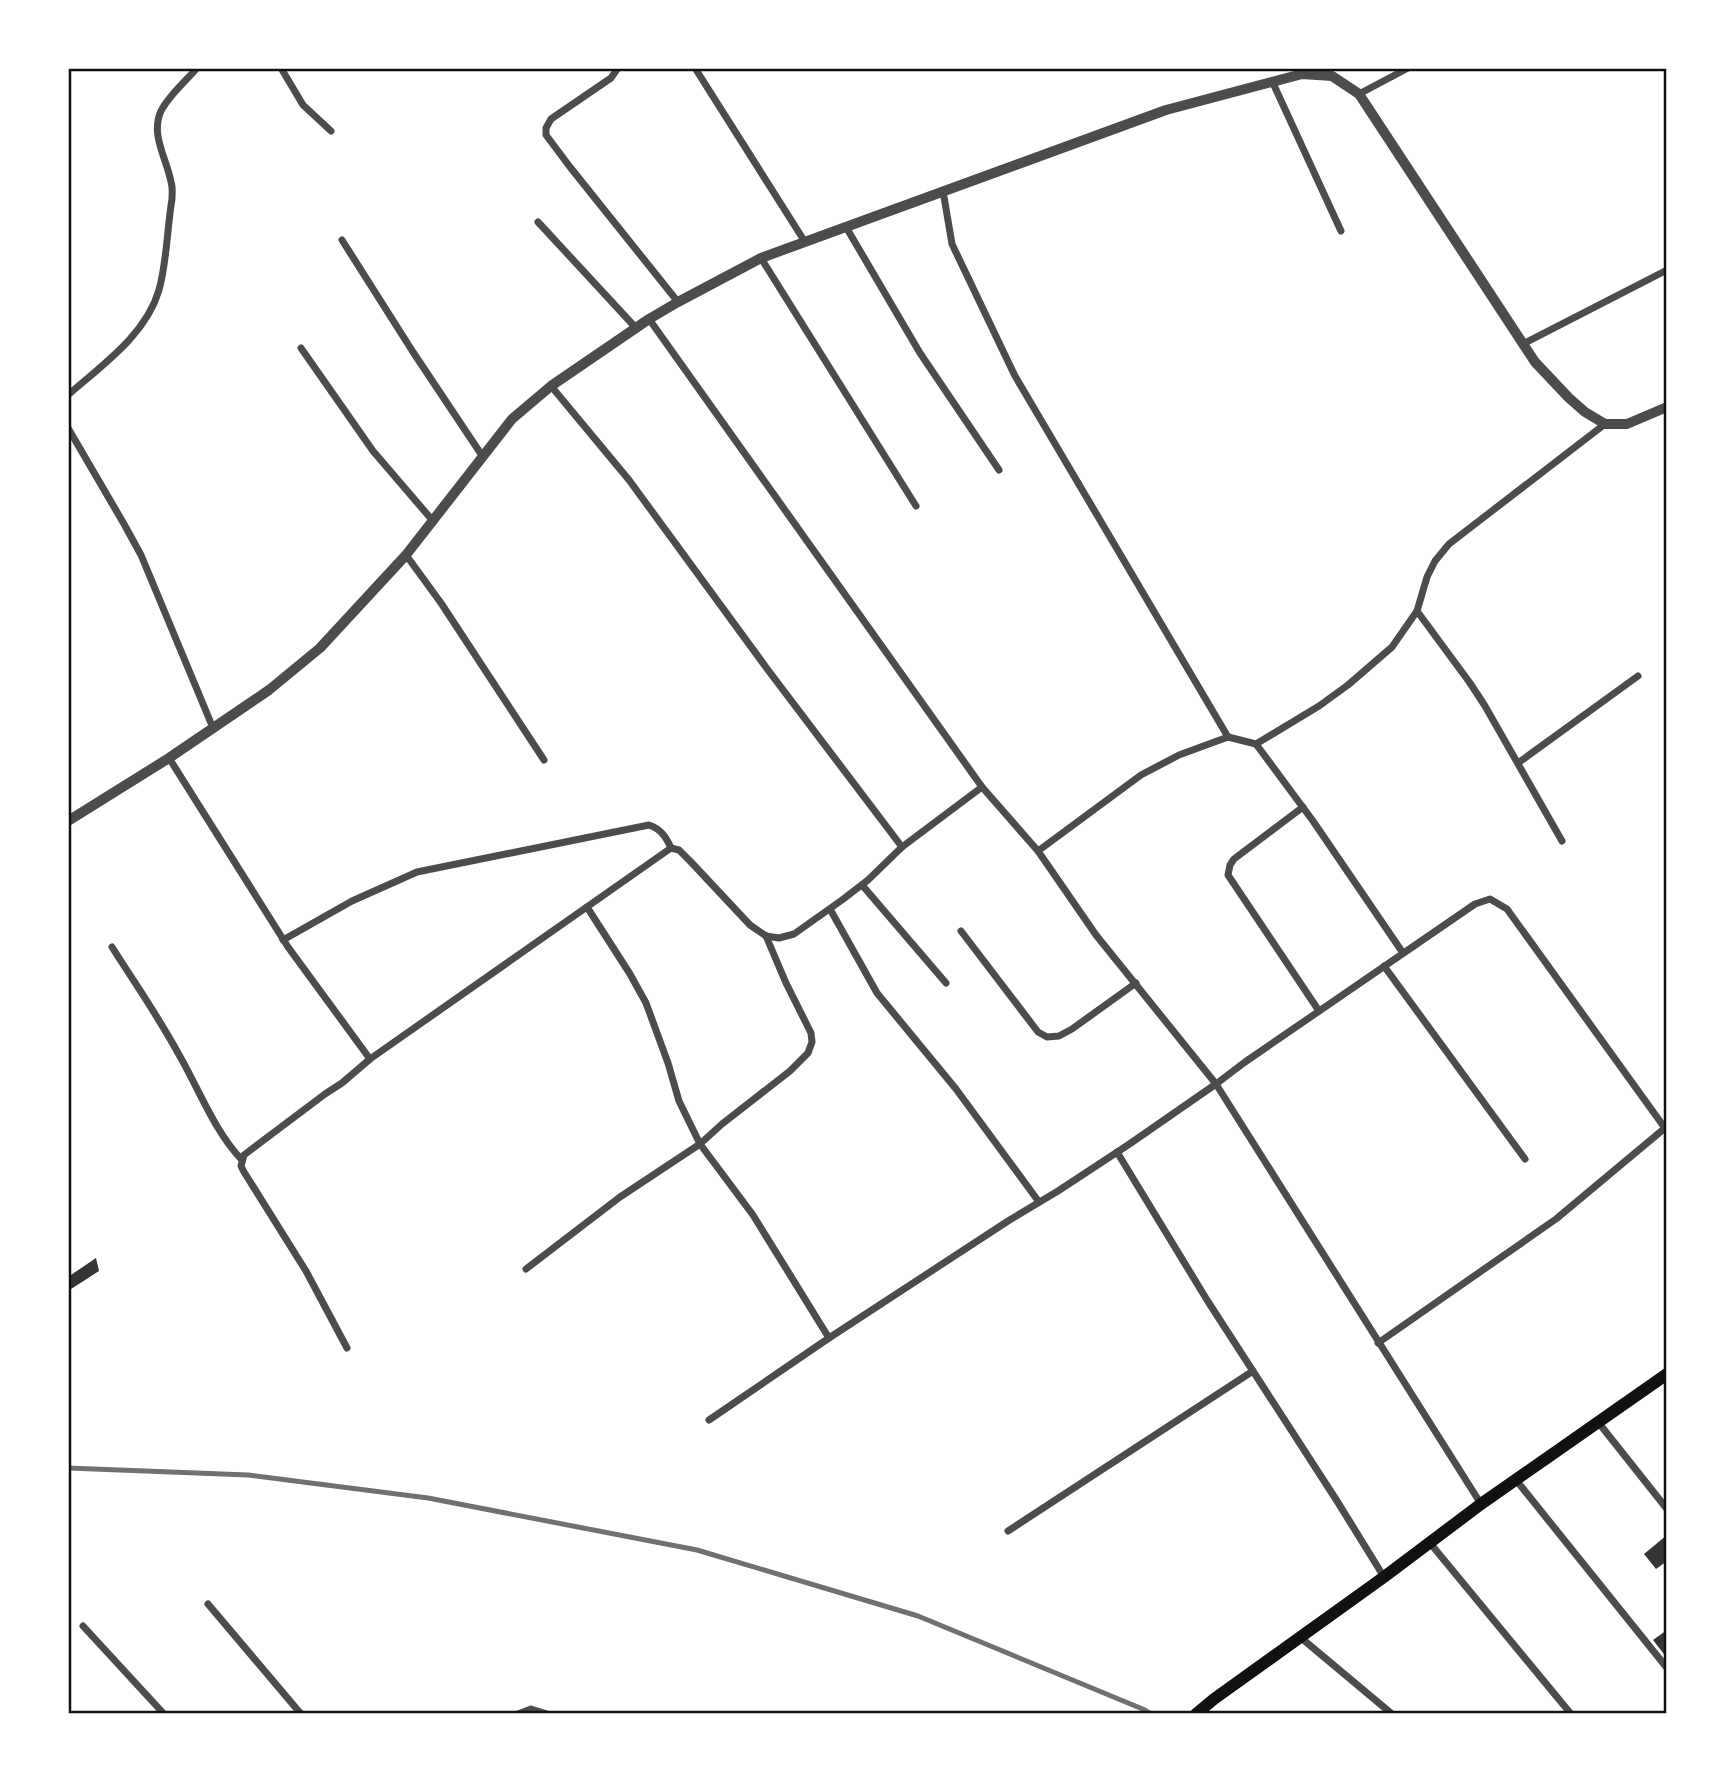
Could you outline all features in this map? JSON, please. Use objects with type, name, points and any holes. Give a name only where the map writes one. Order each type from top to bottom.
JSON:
[{"type":"main road","points":[[1196,1714],[1481,1504],[1667,1374]]},
{"type":"street","points":[[68,395],[122,348],[140,327],[159,291],[172,183],[157,132],[158,121],[167,101],[197,68]]},
{"type":"street","points":[[281,68],[303,105],[331,131]]},
{"type":"street","points":[[618,68],[611,78],[551,119],[545,128],[546,135],[678,302]]},
{"type":"street","points":[[695,68],[805,242]]},
{"type":"street","points":[[1359,94],[1408,68]]},
{"type":"street","points":[[68,821],[169,758],[269,690],[320,648],[406,555],[512,419],[551,386],[649,319],[761,258],[1166,110],[1302,74],[1336,72],[1359,94],[1535,362],[1569,398],[1605,424],[1627,424],[1667,407]]},
{"type":"street","points":[[1272,82],[1341,231]]},
{"type":"street","points":[[943,191],[952,244],[1015,376],[1228,737]]},
{"type":"street","points":[[538,222],[636,328]]},
{"type":"street","points":[[846,227],[920,353],[999,470]]},
{"type":"street","points":[[342,240],[483,457]]},
{"type":"street","points":[[761,258],[916,506]]},
{"type":"street","points":[[1523,344],[1667,270]]},
{"type":"street","points":[[649,319],[982,787],[1038,851],[1096,935],[1216,1084],[1481,1504]]},
{"type":"street","points":[[301,348],[373,450],[433,521]]},
{"type":"street","points":[[551,386],[629,481],[902,847]]},
{"type":"street","points":[[1256,744],[1319,706],[1392,647],[1417,611],[1427,577],[1435,561],[1449,544],[1605,424]]},
{"type":"street","points":[[68,428],[141,555],[213,728]]},
{"type":"street","points":[[406,555],[442,603],[544,760]]},
{"type":"street","points":[[1417,611],[1470,683],[1562,841]]},
{"type":"street","points":[[1518,763],[1638,676]]},
{"type":"street","points":[[1038,851],[1141,775],[1179,755],[1228,737],[1256,744],[1303,807],[1403,953]]},
{"type":"street","points":[[169,758],[284,940],[370,1059]]},
{"type":"street","points":[[284,940],[362,896],[417,872],[649,825],[662,832],[671,848],[679,850],[750,925],[766,936],[794,934],[862,885],[902,847],[982,787]]},
{"type":"street","points":[[1303,807],[1234,859],[1228,875],[1319,1011]]},
{"type":"street","points":[[242,1160],[248,1150],[342,1083],[370,1059],[671,848]]},
{"type":"street","points":[[862,885],[946,983]]},
{"type":"street","points":[[709,1419],[1117,1152],[1475,904],[1490,899],[1507,909],[1666,1129],[1556,1219],[1378,1343]]},
{"type":"street","points":[[587,907],[646,1003],[679,1101],[700,1144],[753,1216],[829,1338]]},
{"type":"street","points":[[830,909],[877,993],[956,1089],[1038,1202]]},
{"type":"street","points":[[961,931],[1038,1032],[1048,1037],[1059,1036],[1072,1029],[1136,983]]},
{"type":"street","points":[[526,1269],[620,1196],[700,1144],[790,1071],[808,1053],[812,1042],[811,1033],[766,936]]},
{"type":"street","points":[[112,947],[178,1052],[228,1143],[242,1160],[244,1172],[306,1270],[347,1348]]},
{"type":"street","points":[[1384,966],[1525,1159]]},
{"type":"street","points":[[1117,1152],[1207,1300],[1384,1577]]},
{"type":"street","points":[[1008,1531],[1252,1371]]},
{"type":"street","points":[[1598,1422],[1667,1508]]},
{"type":"street","points":[[1516,1480],[1667,1668]]},
{"type":"street","points":[[1430,1543],[1571,1714]]},
{"type":"street","points":[[208,1604],[301,1714]]},
{"type":"street","points":[[83,1626],[164,1714]]},
{"type":"street","points":[[1300,1637],[1392,1714]]},
{"type":"street","points":[[518,1714],[531,1709],[547,1714]]},
{"type":"building","points":[[96,1258],[99,1271],[68,1291],[68,1277]]},
{"type":"building","points":[[1667,1535],[1667,1561],[1656,1569],[1644,1554]]},
{"type":"building","points":[[1667,1630],[1667,1658],[1653,1640]]},
{"type":"railway","points":[[68,1468],[248,1475],[428,1498],[697,1550],[918,1616],[1151,1714]]}]
